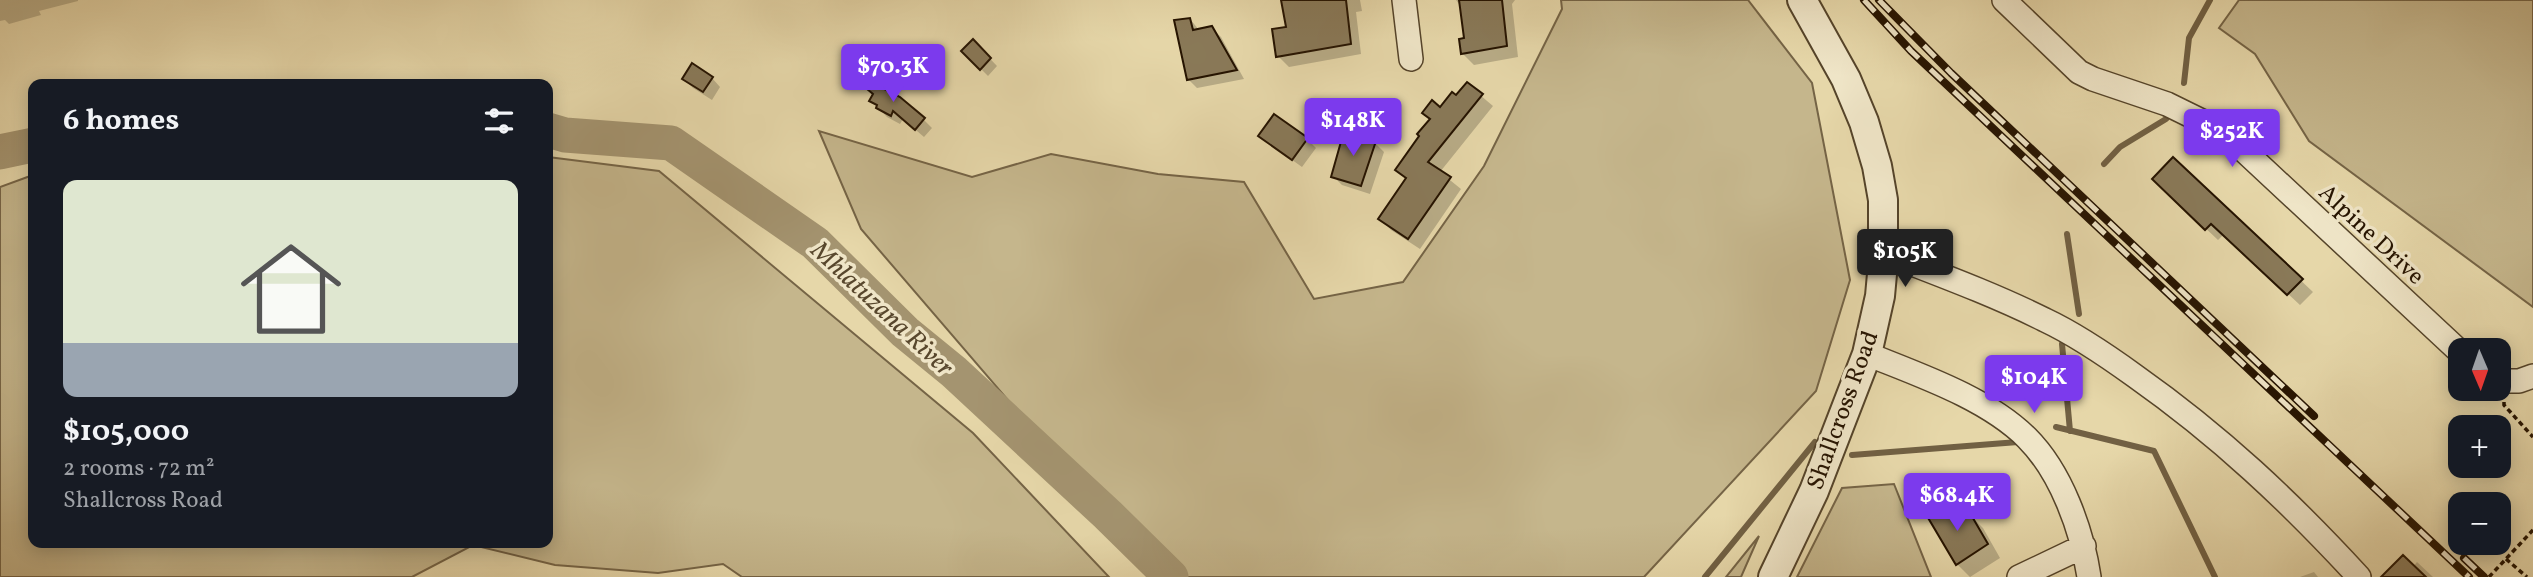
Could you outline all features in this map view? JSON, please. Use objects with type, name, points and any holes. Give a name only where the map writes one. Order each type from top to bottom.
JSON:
[{"type":"street","points":[[1404,0],[1411,59]]},
{"type":"street","name":"Shallcross Road","points":[[1773,577],[1814,492],[1867,354],[1880,296],[1884,253],[1882,200],[1877,166],[1864,122],[1846,79],[1802,0]]},
{"type":"street","name":"Alpine Drive","points":[[2004,0],[2079,72],[2167,104],[2224,132],[2448,341]]},
{"type":"street","points":[[1884,253],[2047,320],[2096,348],[2214,435],[2266,481],[2359,577]]},
{"type":"street","points":[[1867,354],[1967,398],[1998,415],[2028,438],[2053,473],[2071,510],[2084,546],[2089,577]]},
{"type":"street","points":[[2511,381],[2533,376]]},
{"type":"street","points":[[2018,577],[2084,546]]},
{"type":"path","points":[[2504,401],[2504,405],[2533,437]]},
{"type":"path","points":[[2489,577],[2533,530]]},
{"type":"path","points":[[2506,559],[2527,577]]},
{"type":"shaded area","points":[[1561,0],[1748,0],[1812,83],[1850,280],[1816,391],[1644,577],[1160,577],[861,229],[819,131],[972,177],[1051,154],[1158,174],[1244,182],[1314,299],[1403,282],[1484,166],[1562,9]]},
{"type":"shaded area","points":[[2239,0],[2533,0],[2533,307],[2309,141],[2255,54],[2219,28]]},
{"type":"shaded area","points":[[553,158],[659,171],[973,433],[1109,577],[742,577],[723,564],[658,573],[555,565],[485,548],[553,548]]},
{"type":"shaded area","points":[[28,177],[28,548],[467,548],[412,577],[0,577],[0,187]]},
{"type":"shaded area","points":[[1894,484],[1931,577],[1797,577],[1842,488]]},
{"type":"shaded area","points":[[1759,536],[1741,577],[1726,577]]},
{"type":"building","points":[[1281,0],[1346,0],[1351,44],[1276,57],[1272,29],[1286,27]]},
{"type":"building","points":[[1459,0],[1502,0],[1507,46],[1461,54],[1459,39],[1464,38]]},
{"type":"building","points":[[1190,18],[1193,30],[1212,26],[1237,70],[1187,80],[1174,20]]},
{"type":"building","points":[[973,39],[991,58],[980,70],[961,51]]},
{"type":"building","points":[[692,63],[713,77],[703,92],[682,79]]},
{"type":"building","points":[[863,78],[900,97],[925,118],[915,130],[893,111],[891,116],[876,108],[877,105],[869,101],[873,94],[860,83]]},
{"type":"building","points":[[1467,82],[1483,94],[1428,162],[1451,177],[1408,239],[1378,219],[1406,178],[1395,170],[1419,136],[1417,134],[1430,119],[1422,113],[1432,100],[1440,107],[1452,92],[1456,95]]},
{"type":"building","points":[[1274,114],[1308,138],[1292,160],[1258,136]]},
{"type":"building","points":[[1344,131],[1376,141],[1361,186],[1331,177]]},
{"type":"building","points":[[2173,157],[2303,279],[2287,295],[2211,224],[2205,230],[2152,179]]},
{"type":"building","points":[[1949,503],[1959,519],[1970,513],[1988,544],[1956,565],[1927,516]]},
{"type":"building","points":[[2403,555],[2426,577],[2381,577]]},
{"type":"waterway","points":[[2184,83],[2189,38],[2210,0]]},
{"type":"waterway","points":[[2104,164],[2120,147],[2166,119]]},
{"type":"waterway","name":"Mhlatuzana River","points":[[553,131],[565,135],[671,143],[815,243],[905,332],[954,372],[1171,577]]},
{"type":"waterway","name":"Mhlatuzana River","points":[[0,152],[28,146]]},
{"type":"waterway","points":[[2067,234],[2079,314]]},
{"type":"waterway","points":[[2062,344],[2070,431]]},
{"type":"waterway","points":[[2056,427],[2154,451],[2215,577]]},
{"type":"waterway","points":[[1705,577],[1815,442]]},
{"type":"waterway","points":[[1852,455],[2018,442]]},
{"type":"railway","points":[[1864,0],[1911,51],[2469,577]]},
{"type":"railway","points":[[1879,0],[1951,73],[2314,416]]},
{"type":"railway","points":[[2464,558],[2484,577]]}]
